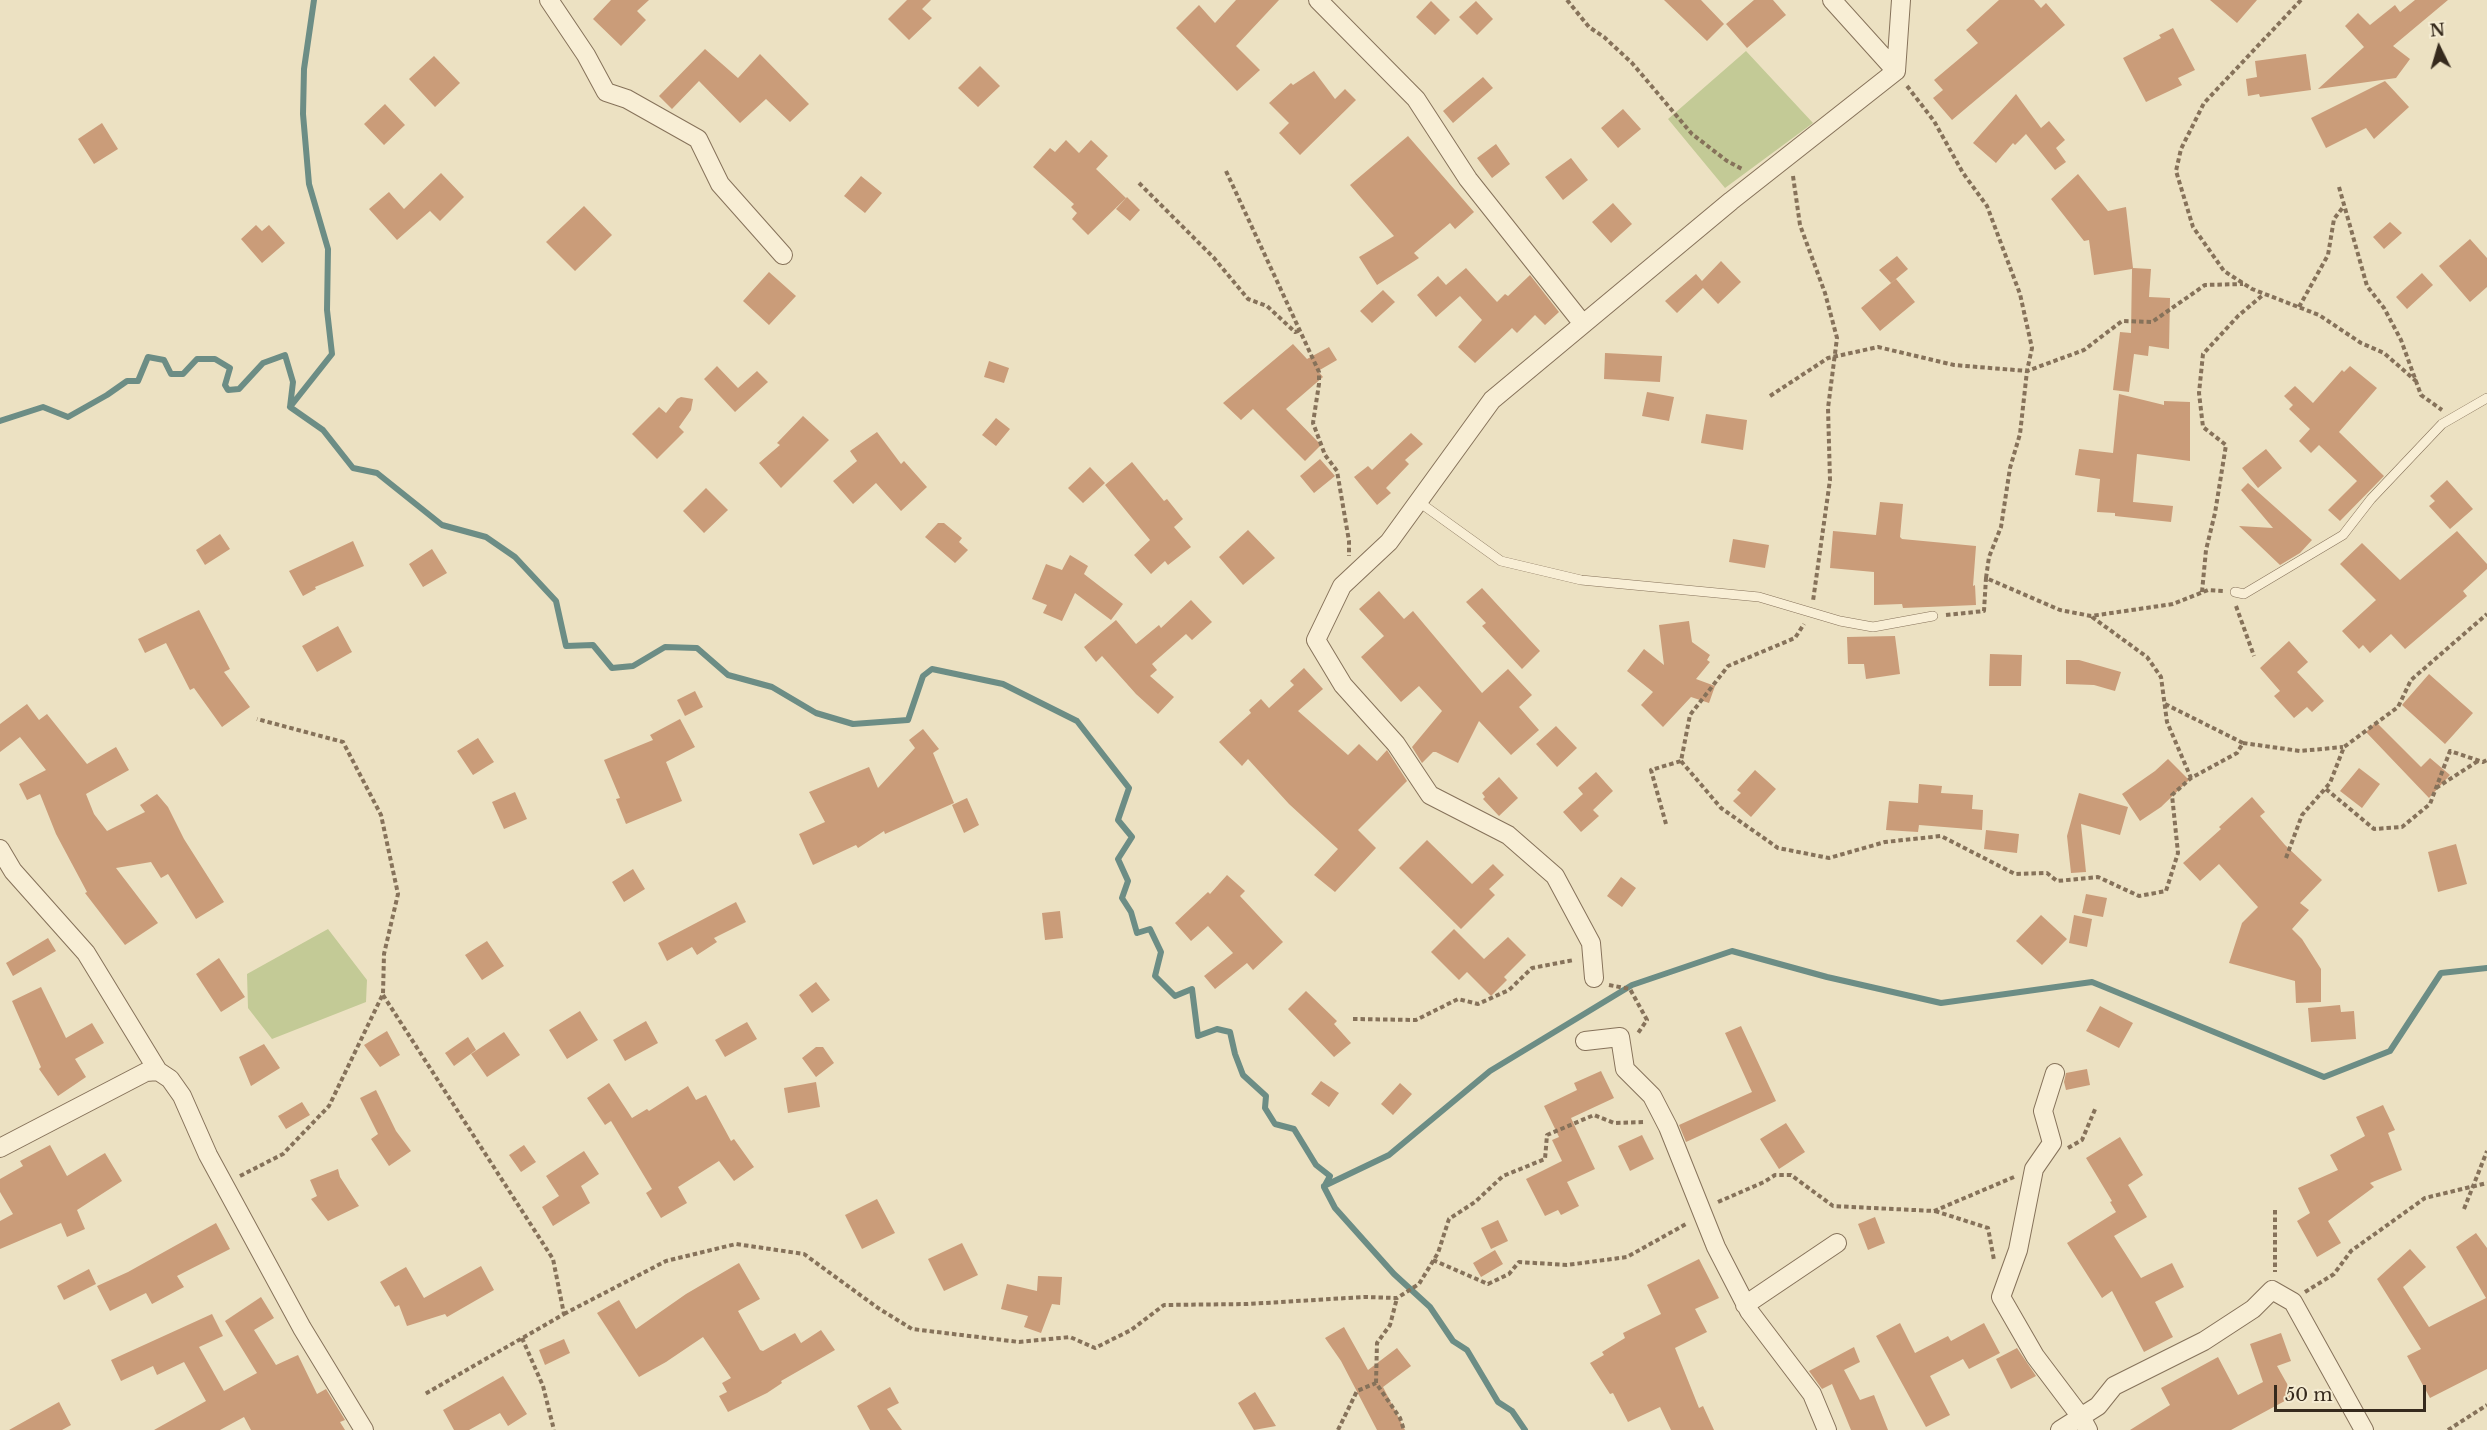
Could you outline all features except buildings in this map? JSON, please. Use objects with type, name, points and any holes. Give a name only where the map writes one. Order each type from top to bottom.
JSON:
[{"type":"street","points":[[549,0],[586,55],[606,92],[627,99],[698,139],[720,184],[783,255]]},
{"type":"street","points":[[1318,0],[1416,99],[1468,179],[1583,324]]},
{"type":"street","points":[[1832,0],[1896,71]]},
{"type":"street","points":[[1593,978],[1591,943],[1555,876],[1508,835],[1430,795],[1396,744],[1343,686],[1316,640],[1342,586],[1389,542],[1492,400],[1760,178],[1896,71],[1902,0]]},
{"type":"street","points":[[0,849],[13,871],[86,953],[158,1071],[170,1079],[182,1096],[224,1184],[360,1429]]},
{"type":"street","points":[[1585,1041],[1620,1037],[1625,1069],[1652,1096],[1665,1122],[1716,1247],[1745,1305],[1812,1394],[1827,1430]]},
{"type":"street","points":[[0,1148],[146,1072],[158,1071]]},
{"type":"street","points":[[2055,1073],[2043,1111],[2052,1143],[2034,1169],[2018,1250],[2001,1297],[2035,1356],[2084,1424]]},
{"type":"street","points":[[1745,1305],[1837,1242]]},
{"type":"street","points":[[2060,1430],[2084,1424],[2114,1386],[2204,1341],[2253,1309],[2272,1290],[2293,1302],[2364,1430]]},
{"type":"lane","points":[[2235,592],[2244,594],[2343,535],[2371,499],[2442,424],[2487,398]]},
{"type":"lane","points":[[1419,502],[1501,561],[1581,580],[1759,597],[1840,621],[1873,627],[1933,616]]},
{"type":"path","points":[[1567,0],[1589,27],[1604,37],[1632,63],[1692,134],[1727,161],[1760,178]]},
{"type":"path","points":[[2301,0],[2204,104],[2181,149],[2176,171],[2193,227],[2224,271],[2264,294],[2319,315],[2361,343],[2384,353],[2416,382]]},
{"type":"path","points":[[1896,71],[1934,121],[1963,173],[1987,206],[2020,294],[2032,348],[2020,434],[2010,468],[2001,527],[1989,557],[1984,611],[1933,616]]},
{"type":"path","points":[[1791,154],[1800,225],[1826,293],[1837,338],[1836,356]]},
{"type":"path","points":[[1226,171],[1319,372],[1313,423],[1325,454],[1337,471],[1349,541],[1348,580]]},
{"type":"path","points":[[1139,183],[1214,258],[1248,299],[1267,306],[1295,332],[1301,330]]},
{"type":"path","points":[[2339,188],[2367,286],[2384,308],[2401,340],[2421,395],[2452,417]]},
{"type":"path","points":[[2299,307],[2328,255],[2334,219],[2344,206]]},
{"type":"path","points":[[1770,396],[1828,358],[1878,347],[1954,364],[2027,371],[2084,350],[2122,321],[2152,322],[2205,285],[2243,284]]},
{"type":"path","points":[[2202,592],[2206,550],[2215,513],[2226,445],[2203,427],[2199,393],[2203,354],[2238,316],[2264,294]]},
{"type":"path","points":[[1986,578],[2060,610],[2091,616],[2173,604],[2208,590],[2235,592],[2236,611],[2254,656]]},
{"type":"path","points":[[2165,704],[2243,743],[2300,751],[2344,747],[2398,707],[2411,680],[2487,614]]},
{"type":"path","points":[[2091,616],[2147,657],[2161,677],[2167,722],[2191,778]]},
{"type":"path","points":[[224,1184],[283,1154],[329,1106],[383,994],[384,954],[398,894],[381,815],[343,742],[257,719]]},
{"type":"path","points":[[1681,761],[1721,808],[1779,848],[1829,858],[1886,842],[1941,836],[2015,874],[2047,873],[2057,881],[2098,877],[2139,896],[2166,891],[2178,853],[2172,795],[2191,778],[2237,753],[2243,743]]},
{"type":"path","points":[[2286,858],[2302,815],[2330,783],[2344,747]]},
{"type":"path","points":[[2326,789],[2373,829],[2402,827],[2430,804],[2450,751],[2478,760],[2487,760]]},
{"type":"path","points":[[2436,788],[2478,760]]},
{"type":"path","points":[[1353,1019],[1416,1020],[1458,999],[1478,1004],[1509,990],[1532,968],[1575,960],[1600,984],[1630,989],[1647,1020],[1640,1033],[1620,1037]]},
{"type":"path","points":[[383,994],[553,1259],[564,1314]]},
{"type":"path","points":[[2063,1152],[2082,1140],[2096,1107]]},
{"type":"path","points":[[425,1394],[564,1314],[666,1261],[736,1244],[804,1254],[878,1308],[912,1329],[1019,1342],[1070,1337],[1095,1348],[1131,1330],[1164,1305],[1248,1304],[1364,1297],[1397,1298],[1419,1284],[1438,1252],[1449,1219],[1475,1202],[1503,1176],[1545,1159],[1547,1135],[1594,1115],[1614,1123],[1665,1122]]},
{"type":"path","points":[[2464,1209],[2487,1151]]},
{"type":"path","points":[[1934,1210],[2034,1169]]},
{"type":"path","points":[[1433,1260],[1488,1284],[1509,1274],[1519,1262],[1567,1265],[1627,1257],[1702,1212],[1775,1175],[1791,1175],[1833,1206],[1934,1210],[1988,1228],[1995,1263]]},
{"type":"path","points":[[2293,1302],[2309,1288],[2334,1274],[2351,1251],[2425,1198],[2487,1183]]},
{"type":"path","points":[[2272,1290],[2275,1271],[2275,1210]]},
{"type":"path","points":[[1397,1298],[1390,1325],[1377,1343],[1376,1383],[1400,1418],[1404,1430]]},
{"type":"path","points":[[522,1338],[543,1386],[554,1430]]},
{"type":"path","points":[[1338,1430],[1357,1391],[1376,1383]]},
{"type":"path","points":[[2448,1430],[2487,1405]]},
{"type":"green space","points":[[1746,51],[1813,123],[1725,188],[1668,119]]},
{"type":"green space","points":[[328,929],[367,980],[366,1002],[272,1039],[248,1008],[247,974]]},
{"type":"waterway","points":[[290,407],[332,354],[327,310],[328,249],[309,184],[303,114],[304,69],[314,0]]},
{"type":"waterway","points":[[0,421],[43,407],[68,417],[127,381],[138,381],[148,357],[164,360],[171,374],[183,374],[197,359],[215,359],[230,368],[225,385],[228,390],[239,389],[263,363],[285,355],[293,382],[290,407],[323,430],[353,468],[377,473],[442,525],[486,537],[515,557],[556,601],[566,646],[593,645],[612,668],[633,666],[665,647],[697,648],[728,675],[772,687],[816,713],[853,724],[908,720],[923,676],[932,669],[1003,684],[1077,721],[1129,788],[1118,820],[1132,837],[1118,859],[1128,881],[1122,898],[1131,912],[1137,933],[1150,929],[1161,952],[1155,976],[1175,996],[1192,989],[1198,1036],[1217,1029],[1230,1032],[1243,1075],[1266,1096],[1265,1108],[1275,1124],[1294,1129],[1316,1165],[1330,1176],[1324,1187],[1335,1208],[1394,1274],[1430,1307],[1453,1341],[1467,1350],[1498,1402],[1512,1411],[1525,1430]]},
{"type":"waterway","points":[[1324,1186],[1389,1155],[1490,1071],[1632,985],[1732,951],[1827,977],[1941,1003],[2092,982],[2324,1077],[2390,1051],[2441,973],[2487,968]]}]
